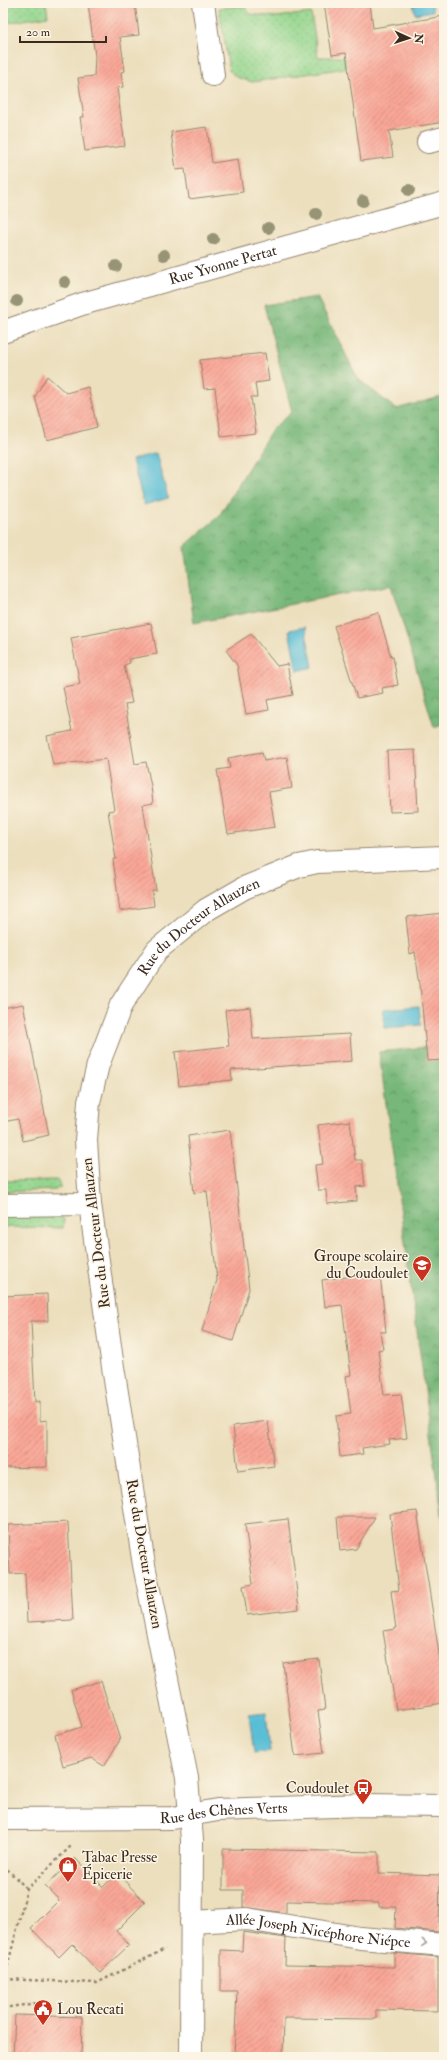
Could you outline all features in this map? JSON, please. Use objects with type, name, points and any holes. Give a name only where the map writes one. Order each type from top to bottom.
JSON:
[{"type":"street","points":[[203,3],[213,75]]},
{"type":"street","name":"Rue Yvonne Pertat","points":[[3,332],[82,304],[444,203]]},
{"type":"street","name":"Rue du Docteur Allauzen","points":[[191,2057],[190,1814],[187,1778],[143,1559],[118,1406],[90,1204],[86,1140],[89,1102],[98,1065],[121,1005],[157,950],[206,910],[244,888],[299,866],[338,860],[444,857]]},
{"type":"street","points":[[3,1205],[90,1204]]},
{"type":"street","name":"Rue des Chênes Verts","points":[[3,1819],[172,1818],[213,1810],[363,1805],[444,1806]]},
{"type":"street","name":"Allée Joseph Nicéphore Niépce","points":[[191,1922],[247,1919],[360,1938],[444,1945]]},
{"type":"path","points":[[3,1984],[27,1889],[73,1844]]},
{"type":"path","points":[[3,1865],[27,1889]]},
{"type":"path","points":[[4,1979],[97,1983],[157,1952],[168,1948]]},
{"type":"path","points":[[3,2008],[44,2002],[47,2016]]},
{"type":"green space","points":[[4,3],[46,3],[48,16],[7,23]]},
{"type":"green space","points":[[244,6],[250,14],[276,17],[311,13],[318,57],[345,57],[346,68],[252,82],[236,77],[229,70],[219,8]]},
{"type":"green space","points":[[317,297],[358,379],[396,409],[444,396],[444,723],[434,727],[391,585],[194,623],[184,547],[219,516],[272,429],[292,412],[264,305]]},
{"type":"green space","name":"Groupe scolaire du Coudoulet","points":[[444,1045],[444,1529],[379,1052]]},
{"type":"green space","points":[[56,1180],[60,1182],[60,1188],[55,1190],[3,1192],[3,1181]]},
{"type":"green space","points":[[3,1214],[55,1215],[64,1219],[63,1228],[3,1227]]},
{"type":"water","points":[[413,3],[432,3],[433,11],[415,14]]},
{"type":"water","points":[[156,453],[168,498],[144,505],[132,460]]},
{"type":"water","points":[[305,627],[313,667],[297,671],[289,630]]},
{"type":"water","points":[[419,1006],[421,1025],[385,1028],[383,1009]]},
{"type":"water","points":[[266,1712],[270,1751],[254,1753],[249,1714]]},
{"type":"building","points":[[88,3],[135,3],[139,35],[120,37],[125,71],[121,72],[123,87],[117,88],[125,146],[85,151],[80,117],[84,117],[78,78],[94,76],[95,56]]},
{"type":"building","points":[[324,3],[370,3],[373,28],[444,16],[444,122],[389,131],[393,157],[361,161],[346,53],[332,55]]},
{"type":"building","points":[[207,127],[212,163],[238,159],[243,192],[189,199],[185,169],[176,170],[171,132]]},
{"type":"building","points":[[265,353],[269,381],[255,383],[257,397],[251,397],[256,433],[221,437],[215,388],[204,389],[200,360]]},
{"type":"building","points":[[47,376],[66,393],[88,387],[97,427],[47,440],[35,397]]},
{"type":"building","points":[[378,612],[391,657],[393,657],[398,685],[382,688],[383,693],[357,698],[334,626]]},
{"type":"building","points":[[151,623],[157,654],[129,659],[130,663],[124,665],[132,703],[125,704],[135,764],[146,762],[151,786],[153,803],[143,805],[156,890],[152,890],[154,906],[120,911],[113,859],[116,859],[108,811],[114,810],[106,759],[53,765],[47,736],[72,731],[63,687],[80,684],[71,638]]},
{"type":"building","points":[[251,634],[277,666],[287,664],[293,695],[267,700],[269,710],[246,714],[237,665],[226,650]]},
{"type":"building","points":[[415,750],[418,811],[390,812],[387,751]]},
{"type":"building","points":[[262,752],[264,761],[287,757],[292,788],[269,792],[275,827],[228,834],[217,770],[230,768],[228,758]]},
{"type":"building","points":[[444,913],[444,1060],[427,1061],[420,984],[415,952],[410,954],[406,917]]},
{"type":"building","points":[[23,1004],[49,1135],[23,1141],[18,1119],[3,1122],[3,1008]]},
{"type":"building","points":[[250,1007],[253,1039],[350,1034],[352,1061],[231,1070],[232,1080],[179,1086],[175,1052],[229,1046],[225,1010]]},
{"type":"building","points":[[350,1121],[355,1160],[362,1160],[365,1186],[356,1187],[357,1201],[327,1204],[326,1190],[318,1190],[315,1165],[323,1164],[318,1125]]},
{"type":"building","points":[[230,1130],[249,1289],[233,1341],[202,1331],[217,1280],[207,1191],[194,1193],[188,1136]]},
{"type":"building","points":[[380,1273],[386,1332],[380,1332],[383,1349],[378,1350],[384,1395],[401,1394],[407,1438],[389,1440],[390,1444],[362,1448],[363,1454],[340,1457],[336,1416],[351,1414],[346,1376],[351,1375],[342,1305],[325,1307],[322,1280]]},
{"type":"building","points":[[47,1294],[48,1321],[31,1321],[35,1402],[40,1401],[40,1421],[47,1420],[47,1467],[3,1468],[3,1296]]},
{"type":"building","points":[[268,1421],[274,1466],[238,1471],[233,1426]]},
{"type":"building","points":[[417,1511],[444,1686],[444,1703],[396,1710],[383,1631],[396,1629],[391,1591],[399,1590],[390,1514]]},
{"type":"building","points":[[337,1517],[375,1517],[356,1549],[340,1551]]},
{"type":"building","points":[[288,1519],[299,1609],[247,1615],[243,1586],[253,1584],[245,1524]]},
{"type":"building","points":[[68,1522],[73,1620],[27,1622],[25,1573],[10,1574],[8,1525]]},
{"type":"building","points":[[319,1659],[325,1710],[318,1711],[324,1753],[295,1756],[283,1663]]},
{"type":"building","points":[[101,1681],[120,1740],[104,1766],[91,1758],[63,1766],[55,1735],[82,1727],[71,1690]]},
{"type":"building","points":[[223,1849],[379,1852],[379,1873],[440,1875],[439,1932],[395,1928],[396,1907],[379,1907],[379,1903],[286,1901],[286,1913],[243,1907],[243,1890],[223,1890]]},
{"type":"building","points":[[75,1858],[103,1887],[117,1873],[145,1902],[116,1931],[129,1945],[100,1973],[72,1944],[59,1957],[31,1928],[59,1900],[45,1886]]},
{"type":"building","points":[[243,1932],[286,1938],[285,1965],[394,1967],[394,1953],[438,1957],[438,2011],[376,2010],[376,2019],[284,2018],[283,2057],[234,2057],[237,1991],[221,1991],[221,1950],[242,1951]]},
{"type":"building","points":[[15,2015],[82,2017],[81,2057],[13,2057]]},
{"type":"place","name":"Groupe scolaire du Coudoulet","points":[[422,1282]]},
{"type":"place","name":"Coudoulet","points":[[363,1805]]},
{"type":"place","name":"Tabac Presse Épicerie","points":[[68,1883]]},
{"type":"place","name":"Lou Recati","points":[[43,2026]]}]
